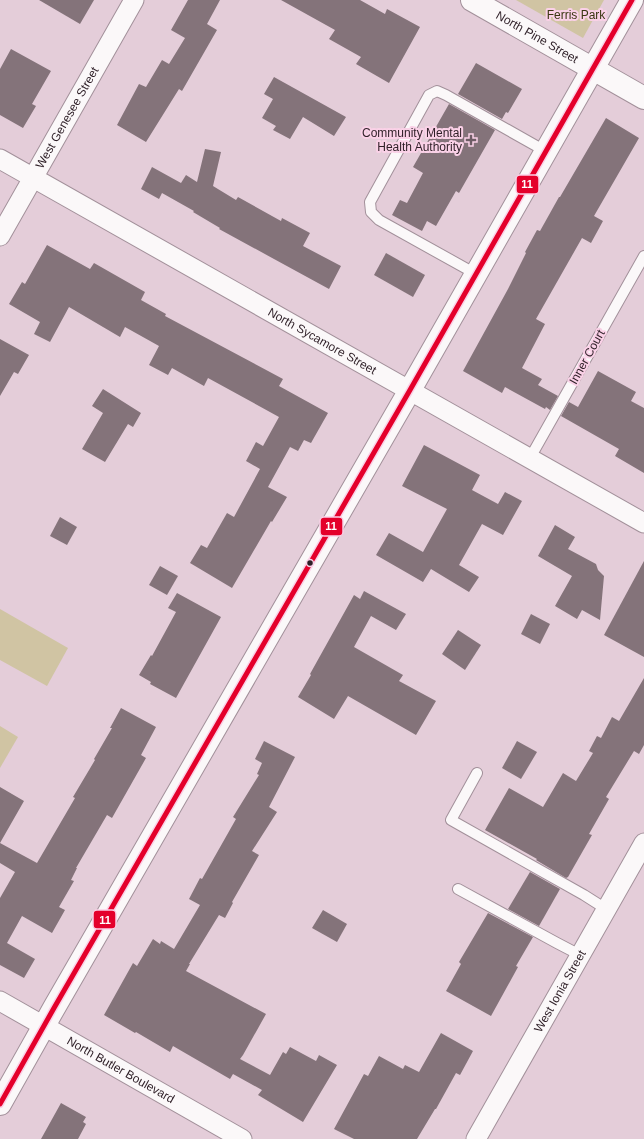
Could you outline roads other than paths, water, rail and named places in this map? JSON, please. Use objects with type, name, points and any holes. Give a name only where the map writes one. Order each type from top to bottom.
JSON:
[{"type":"street","name":"West Genesee Street","points":[[0,236],[134,0]]},
{"type":"street","name":"North Pine Street","points":[[472,0],[644,98]]},
{"type":"street","points":[[0,1104],[632,0]]},
{"type":"street","name":"North Sycamore Street","points":[[0,159],[644,523]]},
{"type":"street","name":"West Ionia Street","points":[[476,1139],[644,843]]},
{"type":"street","name":"North Butler Boulevard","points":[[0,1001],[222,1134],[242,1139]]},
{"type":"lane","points":[[476,274],[379,220],[371,212],[370,202],[429,95],[437,91],[446,95],[546,152]]},
{"type":"lane","name":"Inner Court","points":[[530,458],[644,256]]},
{"type":"lane","points":[[477,773],[451,820],[606,909]]},
{"type":"lane","points":[[458,888],[580,955]]},
{"type":"place","name":"Community Mental Health Authority","points":[[471,140]]},
{"type":"park label","name":"Ferris Park","points":[[576,15]]}]
